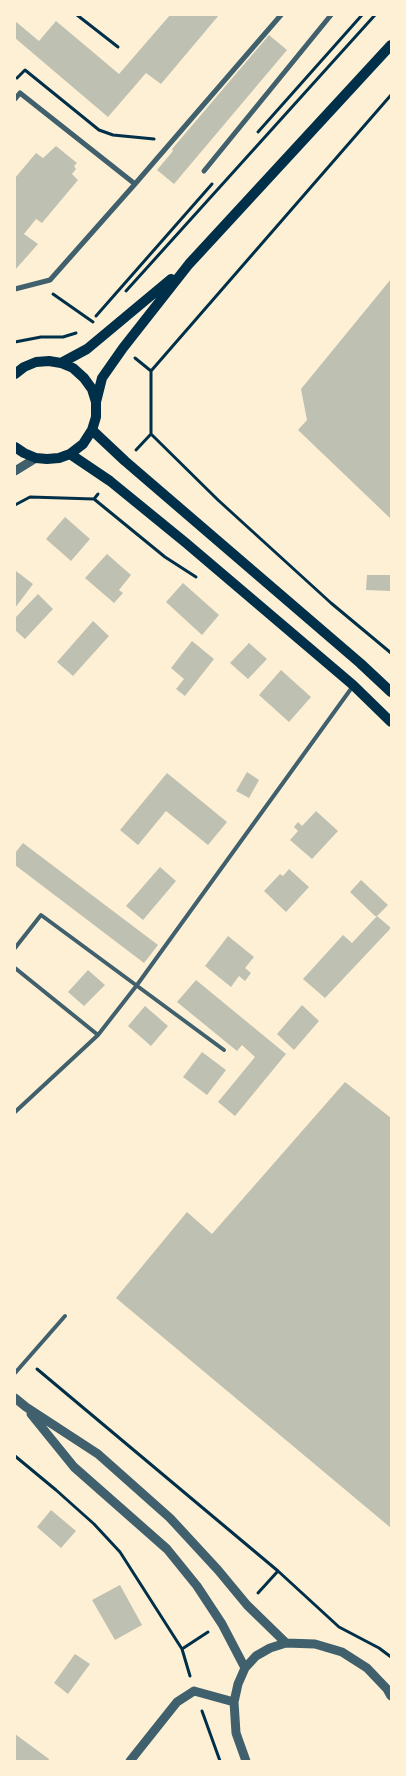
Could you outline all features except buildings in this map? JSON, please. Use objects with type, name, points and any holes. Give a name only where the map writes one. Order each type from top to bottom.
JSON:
[{"type":"main road","points":[[15,447],[36,458],[47,459],[59,458],[70,454],[83,444],[92,430],[96,417],[96,402],[102,378],[123,348],[189,264],[391,45]]},
{"type":"main road","points":[[61,363],[87,350],[189,264]]},
{"type":"main road","points":[[15,374],[20,366],[36,362],[49,361],[61,363],[74,368],[84,378],[92,389],[96,402]]},
{"type":"main road","points":[[92,430],[125,461],[353,657],[391,692]]},
{"type":"main road","points":[[70,454],[110,481],[353,685],[391,722]]},
{"type":"street","points":[[15,289],[50,280],[281,15]]},
{"type":"street","points":[[204,170],[331,15]]},
{"type":"street","points":[[15,99],[20,93],[135,184]]},
{"type":"street","points":[[15,471],[36,458]]},
{"type":"street","points":[[15,1398],[98,1454],[170,1518],[247,1605],[286,1643]]},
{"type":"street","points":[[26,1407],[74,1467],[167,1549],[197,1586],[222,1624],[245,1668]]},
{"type":"street","points":[[246,1761],[236,1733],[234,1702],[238,1684],[245,1668],[256,1656],[270,1648],[286,1643],[315,1644],[342,1652],[367,1668],[387,1689],[391,1696]]},
{"type":"street","points":[[130,1761],[177,1702],[194,1691],[234,1702]]},
{"type":"lane","points":[[15,1112],[98,1035],[137,985],[353,685]]},
{"type":"lane","points":[[15,948],[41,915],[224,1050]]},
{"type":"lane","points":[[15,968],[98,1035]]},
{"type":"lane","points":[[15,1373],[65,1316]]},
{"type":"path","points":[[77,15],[118,46]]},
{"type":"path","points":[[253,137],[362,15]]},
{"type":"path","points":[[122,295],[375,15]]},
{"type":"path","points":[[15,81],[25,70],[99,130],[114,135],[156,139]]},
{"type":"path","points":[[391,95],[151,371],[151,434],[218,500],[331,603],[391,653]]},
{"type":"path","points":[[85,327],[214,182]]},
{"type":"path","points":[[37,283],[96,324],[89,329]]},
{"type":"path","points":[[15,342],[41,337],[62,337],[78,332]]},
{"type":"path","points":[[123,348],[151,371]]},
{"type":"path","points":[[26,1360],[278,1571]]},
{"type":"path","points":[[15,1456],[94,1524],[120,1552],[182,1649]]},
{"type":"path","points":[[202,1711],[220,1761]]}]
